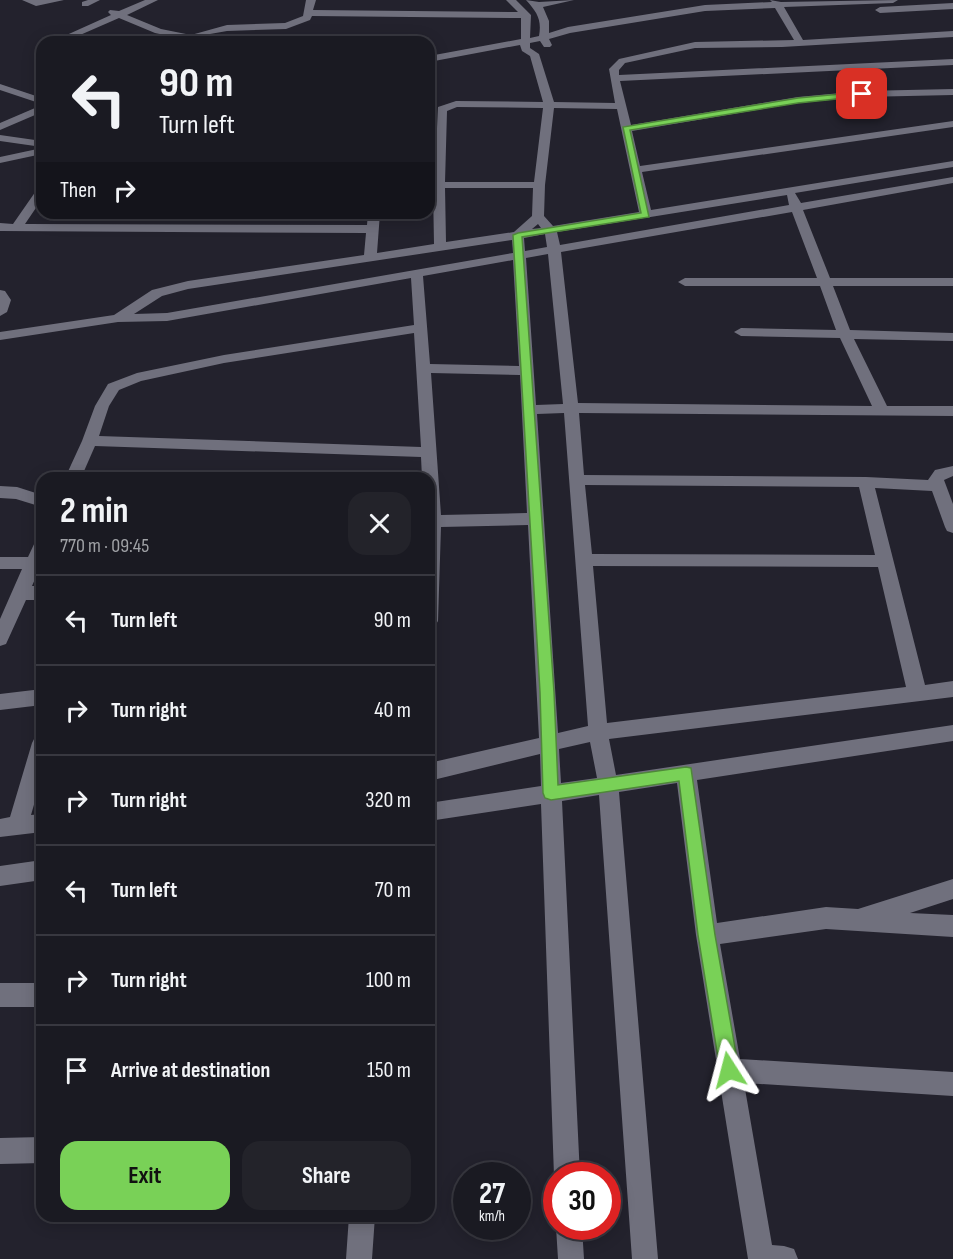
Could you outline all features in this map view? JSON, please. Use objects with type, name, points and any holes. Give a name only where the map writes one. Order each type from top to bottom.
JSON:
[{"type":"street","points":[[26,0],[36,3],[59,0]]},
{"type":"street","points":[[85,4],[96,0]]},
{"type":"street","points":[[68,36],[132,0]]},
{"type":"street","points":[[67,27],[153,0]]},
{"type":"street","points":[[201,36],[227,28],[290,25],[307,18],[311,0]]},
{"type":"street","points":[[511,0],[526,15],[528,48],[549,104],[539,185],[571,408],[598,732],[608,785],[645,1259]]},
{"type":"street","points":[[546,41],[547,24],[534,3],[570,0]]},
{"type":"street","points":[[435,58],[528,48],[568,30],[683,11],[776,2],[893,0]]},
{"type":"street","points":[[776,2],[800,42]]},
{"type":"street","points":[[585,38],[695,17],[782,15],[919,4],[953,6]]},
{"type":"street","points":[[940,7],[946,12],[953,29]]},
{"type":"street","points":[[114,12],[175,36]]},
{"type":"street","points":[[308,14],[526,15]]},
{"type":"street","points":[[646,215],[615,78],[614,69],[622,61],[695,45],[953,34]]},
{"type":"street","points":[[528,48],[546,41],[565,42]]},
{"type":"street","points":[[435,48],[448,55]]},
{"type":"street","points":[[615,78],[953,62]]},
{"type":"street","points":[[0,87],[36,99]]},
{"type":"street","points":[[626,129],[798,100],[862,94],[953,92]]},
{"type":"street","points":[[435,179],[443,131],[442,109],[446,106],[549,104],[621,106]]},
{"type":"street","points":[[0,127],[36,111]]},
{"type":"street","points":[[635,171],[953,124]]},
{"type":"street","points":[[435,131],[443,131]]},
{"type":"street","points":[[18,141],[36,137]]},
{"type":"street","points":[[0,138],[36,143]]},
{"type":"street","points":[[0,160],[36,152]]},
{"type":"street","points":[[1,334],[118,318],[166,317],[415,273],[518,245],[547,232],[953,164]]},
{"type":"street","points":[[118,318],[157,293],[188,285],[440,247],[518,245],[547,232],[795,208],[953,180]]},
{"type":"street","points":[[435,185],[539,185]]},
{"type":"street","points":[[790,191],[845,335],[882,410]]},
{"type":"street","points":[[435,195],[440,247]]},
{"type":"street","points":[[16,228],[36,199]]},
{"type":"street","points":[[120,228],[124,219]]},
{"type":"street","points":[[370,258],[374,219]]},
{"type":"street","points":[[0,227],[373,229]]},
{"type":"street","points":[[518,245],[549,743],[566,1162]]},
{"type":"street","points":[[415,273],[430,472]]},
{"type":"street","points":[[685,282],[953,282]]},
{"type":"street","points":[[0,294],[4,300],[0,312]]},
{"type":"street","points":[[76,472],[107,395],[113,387],[137,377],[224,359],[420,328]]},
{"type":"street","points":[[741,333],[953,337]]},
{"type":"street","points":[[423,368],[527,371]]},
{"type":"street","points":[[529,410],[571,408],[953,411]]},
{"type":"street","points":[[90,441],[429,452]]},
{"type":"street","points":[[953,471],[937,477],[953,527]]},
{"type":"street","points":[[577,480],[866,482],[938,486]]},
{"type":"street","points":[[866,482],[917,692]]},
{"type":"street","points":[[0,492],[16,493],[36,499]]},
{"type":"street","points":[[435,521],[536,519]]},
{"type":"street","points":[[0,639],[36,557]]},
{"type":"street","points":[[584,560],[885,561]]},
{"type":"street","points":[[0,563],[33,563]]},
{"type":"street","points":[[20,592],[36,593]]},
{"type":"street","points":[[435,770],[598,732],[953,689]]},
{"type":"street","points":[[0,702],[36,698]]},
{"type":"street","points":[[435,811],[953,733]]},
{"type":"street","points":[[36,758],[9,826],[36,824]]},
{"type":"street","points":[[686,773],[707,935],[729,1070],[768,1259]]},
{"type":"street","points":[[0,876],[36,871]]},
{"type":"street","points":[[856,920],[953,889]]},
{"type":"street","points":[[707,935],[826,918],[953,926]]},
{"type":"street","points":[[0,995],[36,995]]},
{"type":"street","points":[[729,1070],[953,1084]]},
{"type":"street","points":[[0,1151],[36,1150]]},
{"type":"street","points":[[359,1259],[362,1222]]},
{"type":"street","points":[[570,1240],[571,1259]]},
{"type":"route","points":[[729,1070],[707,935],[686,773],[551,793],[547,692],[518,235],[646,215],[626,129],[798,100],[862,94]]}]
